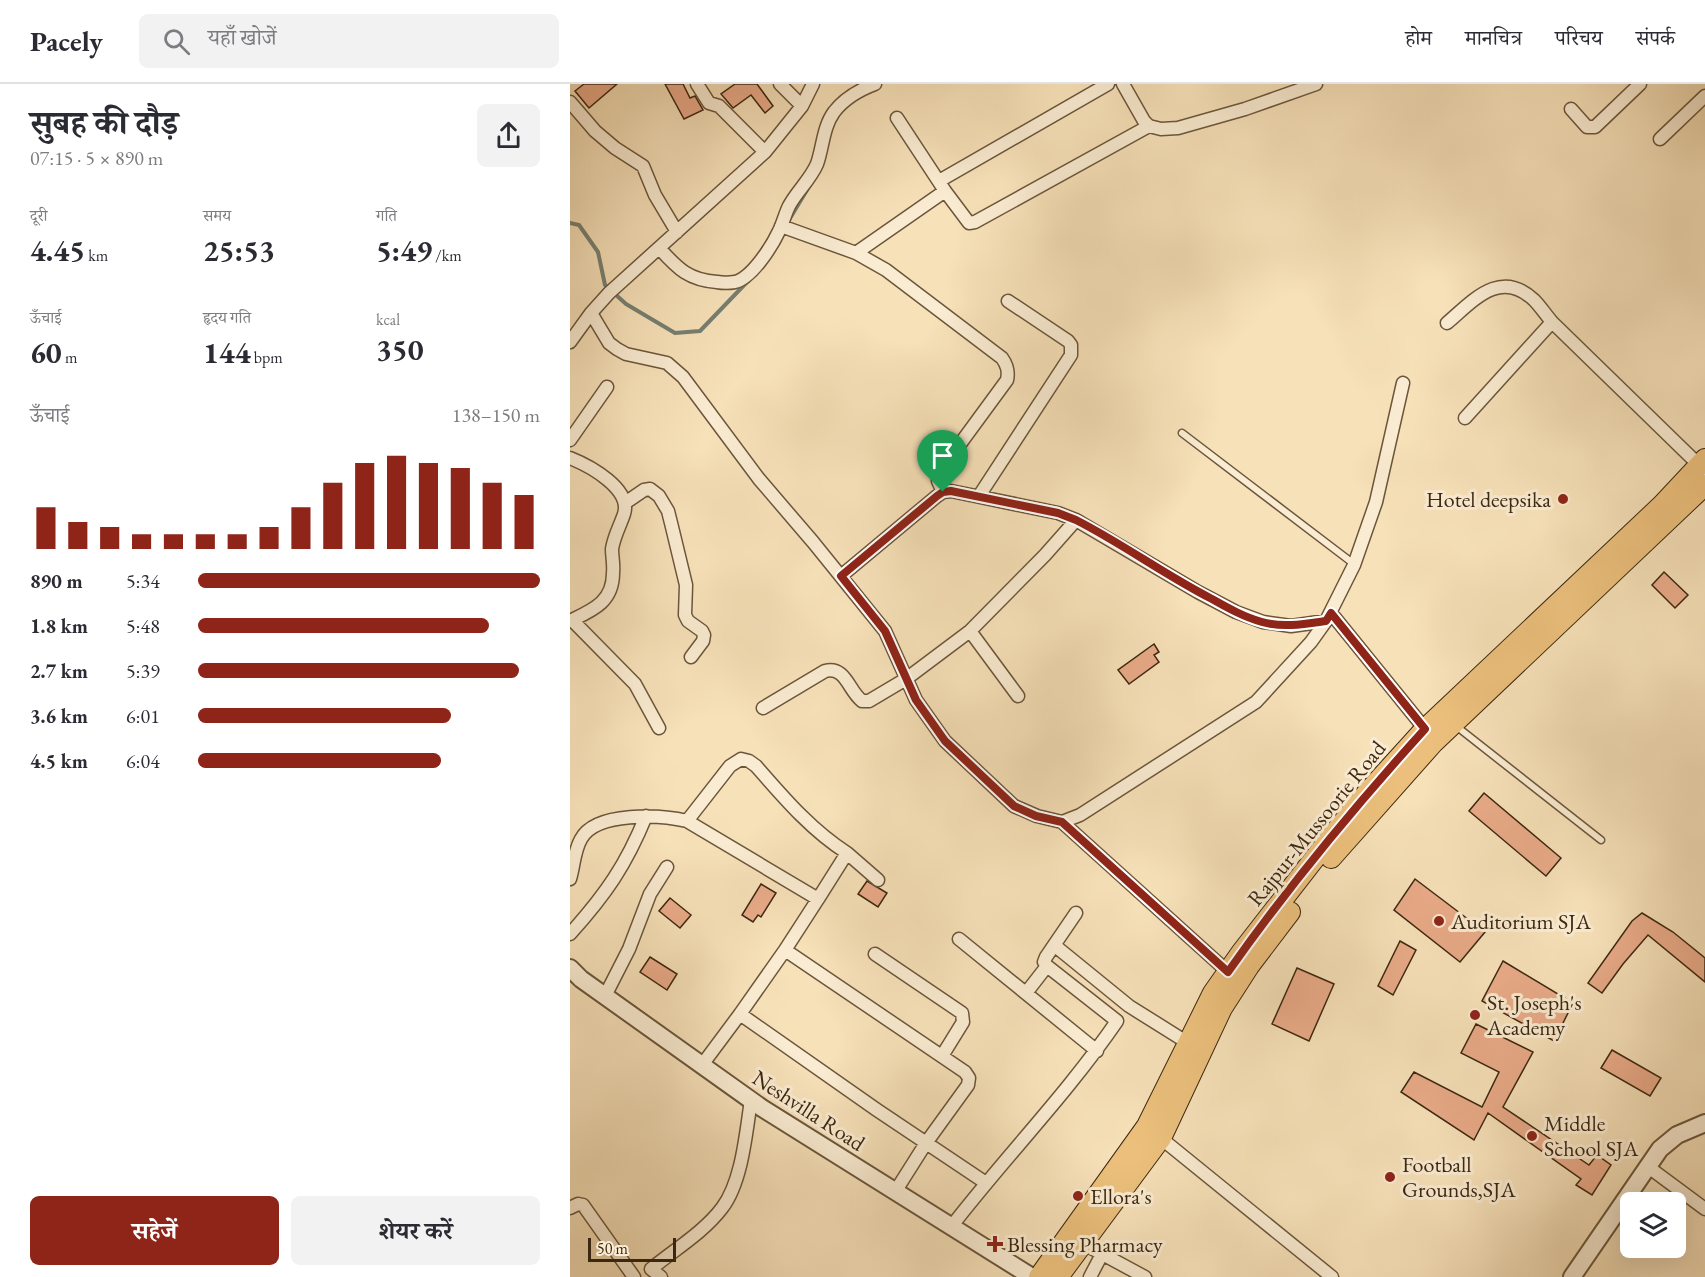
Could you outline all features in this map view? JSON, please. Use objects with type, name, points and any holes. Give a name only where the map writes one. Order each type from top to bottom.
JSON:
[{"type":"main road","name":"Rajpur-Mussoorie Road","points":[[1039,1277],[1154,1132],[1188,1043],[1213,993],[1366,794],[1425,729],[1703,465]]},
{"type":"main road","name":"Rajpur-Mussoorie Road","points":[[1058,1277],[1154,1132],[1222,1008],[1249,966],[1338,850],[1453,723],[1705,485]]},
{"type":"street","points":[[697,84],[709,103],[719,106],[765,152]]},
{"type":"street","points":[[780,84],[802,106]]},
{"type":"street","points":[[570,342],[609,293],[765,152],[802,106],[813,84]]},
{"type":"street","points":[[660,249],[680,271],[698,279],[725,283],[736,282],[745,277],[786,228],[790,205],[816,166],[827,128],[834,113],[844,101],[875,84]]},
{"type":"street","points":[[856,253],[942,186],[1108,84]]},
{"type":"street","points":[[1123,84],[1149,126],[1161,129],[1178,128],[1245,109],[1316,84]]},
{"type":"street","points":[[1571,109],[1587,127],[1595,127],[1640,84]]},
{"type":"street","points":[[1660,139],[1705,96]]},
{"type":"street","points":[[570,102],[595,131],[615,148],[643,166],[655,195],[677,232]]},
{"type":"street","points":[[897,118],[942,186],[967,221],[972,223],[1149,126]]},
{"type":"street","points":[[786,228],[856,253],[902,280],[1002,358],[1006,364],[1008,370],[1006,380],[938,474],[938,481],[943,492]]},
{"type":"street","points":[[1447,323],[1485,291],[1498,286],[1518,289],[1534,300],[1552,322],[1703,465]]},
{"type":"street","points":[[979,496],[1071,355],[1072,349],[1068,341],[1008,301]]},
{"type":"street","points":[[591,314],[609,343],[617,349],[626,354],[667,363],[676,368],[759,479],[885,631],[906,679],[929,720],[945,741],[1014,806],[1036,816],[1062,822],[1228,972]]},
{"type":"street","points":[[1465,418],[1552,322]]},
{"type":"street","points":[[1062,822],[1080,815],[1256,702],[1311,642],[1328,617],[1354,565],[1376,502],[1404,383]]},
{"type":"street","points":[[570,440],[607,387]]},
{"type":"street","points":[[570,458],[596,472],[619,489],[625,503],[612,550],[612,589],[606,599],[589,612],[571,621],[634,684],[659,728]]},
{"type":"street","points":[[625,503],[644,490],[650,489],[659,496],[668,511],[686,585],[685,615],[688,621],[704,635],[703,641],[691,657]]},
{"type":"street","points":[[841,576],[943,492],[951,491],[1058,513],[1076,520],[1198,592],[1236,612],[1263,622],[1284,625],[1328,617]]},
{"type":"street","points":[[763,708],[825,671],[839,672],[862,701],[869,700],[906,679],[970,632],[1076,520]]},
{"type":"street","points":[[1328,617],[1425,729]]},
{"type":"street","points":[[970,632],[1018,696]]},
{"type":"street","points":[[687,821],[730,766],[741,759],[756,766],[808,823],[878,880]]},
{"type":"street","points":[[570,934],[617,876],[636,842],[646,816]]},
{"type":"street","points":[[570,879],[582,836],[593,826],[609,821],[646,816],[669,817],[687,821],[818,899]]},
{"type":"street","points":[[702,1065],[785,950],[847,853]]},
{"type":"street","points":[[605,996],[629,949],[650,894],[667,867]]},
{"type":"street","points":[[1076,913],[1044,962],[1117,1021]]},
{"type":"street","points":[[959,939],[1097,1051]]},
{"type":"street","points":[[1054,945],[1129,1006],[1188,1043]]},
{"type":"street","points":[[785,950],[942,1056],[965,1072],[969,1078],[968,1085],[926,1143],[895,1192]]},
{"type":"street","points":[[875,954],[962,1013],[963,1022],[942,1056]]},
{"type":"street","points":[[1026,993],[1047,966]]},
{"type":"street","name":"Neshvilla Road","points":[[570,968],[581,979],[751,1100],[1032,1277]]},
{"type":"street","points":[[951,1227],[986,1183],[1038,1125],[1097,1051],[1129,1006]]},
{"type":"street","points":[[740,1014],[986,1183]]},
{"type":"street","points":[[570,1208],[578,1204],[583,1205],[634,1277],[651,1269],[706,1225],[722,1208],[734,1186],[751,1100]]},
{"type":"street","points":[[1572,1277],[1660,1149],[1677,1135],[1705,1122]]},
{"type":"street","points":[[1154,1132],[1332,1277]]},
{"type":"street","points":[[1647,1166],[1705,1209]]},
{"type":"street","points":[[1082,1243],[1146,1277]]},
{"type":"street","points":[[1090,1277],[1102,1254]]},
{"type":"street","points":[[651,1269],[661,1277]]},
{"type":"lane","points":[[1182,434],[1354,565]]},
{"type":"lane","points":[[1453,723],[1601,840]]},
{"type":"building","points":[[584,84],[617,84],[589,108],[575,91]]},
{"type":"building","points":[[665,84],[683,84],[690,98],[695,96],[703,110],[684,119]]},
{"type":"building","points":[[735,84],[757,84],[773,106],[765,113],[751,95],[733,108],[721,94]]},
{"type":"building","points":[[1664,572],[1688,595],[1675,608],[1652,585]]},
{"type":"building","points":[[1154,644],[1159,652],[1154,655],[1159,662],[1129,684],[1118,670]]},
{"type":"building","points":[[1484,793],[1561,858],[1546,876],[1469,811]]},
{"type":"building","name":"Auditorium SJA","points":[[1415,879],[1485,932],[1460,962],[1394,910]]},
{"type":"building","points":[[867,881],[887,893],[878,907],[858,894]]},
{"type":"building","points":[[761,884],[776,893],[761,917],[758,915],[753,922],[742,915]]},
{"type":"building","points":[[670,898],[691,915],[680,928],[659,911]]},
{"type":"building","points":[[1642,913],[1673,932],[1705,958],[1705,982],[1648,935],[1602,993],[1588,983],[1632,921]]},
{"type":"building","points":[[1400,941],[1416,950],[1393,995],[1378,986]]},
{"type":"building","points":[[650,957],[677,974],[667,990],[640,972]]},
{"type":"building","points":[[1503,961],[1573,1003],[1554,1041],[1482,1001]]},
{"type":"building","points":[[1297,968],[1334,984],[1309,1041],[1272,1024]]},
{"type":"building","points":[[1476,1024],[1533,1052],[1503,1107],[1589,1165],[1597,1155],[1611,1165],[1592,1195],[1576,1185],[1581,1179],[1488,1113],[1474,1140],[1401,1092],[1414,1072],[1482,1107],[1499,1072],[1461,1053]]},
{"type":"building","points":[[1612,1050],[1661,1078],[1650,1096],[1601,1068]]},
{"type":"waterway","points":[[789,220],[813,180]]},
{"type":"waterway","points":[[570,223],[579,225],[598,252],[605,285],[626,304],[675,333],[700,331],[750,279]]},
{"type":"place","name":"Hotel deepsika","points":[[1563,499]]},
{"type":"place","name":"Auditorium SJA","points":[[1439,921]]},
{"type":"place","name":"St. Joseph's Academy","points":[[1475,1015]]},
{"type":"place","name":"Middle School SJA","points":[[1532,1136]]},
{"type":"place","name":"Football Grounds,SJA","points":[[1390,1177]]},
{"type":"place","name":"Ellora's","points":[[1078,1196]]},
{"type":"place","name":"Blessing Pharmacy","points":[[995,1244]]},
{"type":"route","points":[[943,492],[964,492],[1058,513],[1076,520],[1198,592],[1236,612],[1263,622],[1291,626],[1326,621],[1331,613],[1425,729],[1366,794],[1228,972],[1062,822],[1036,816],[1014,806],[945,741],[916,700],[885,631],[841,576],[943,492]]}]
